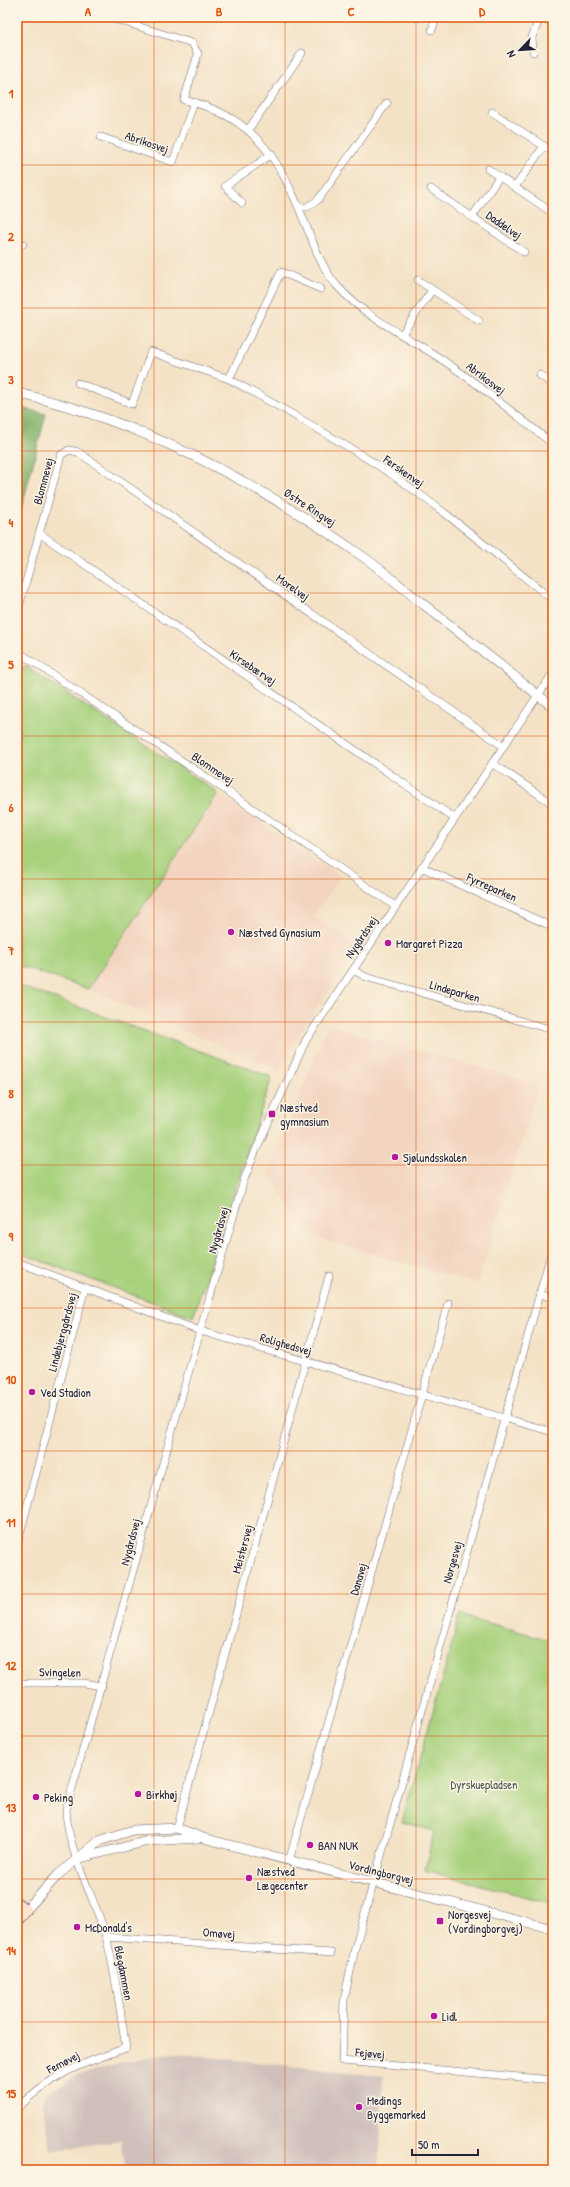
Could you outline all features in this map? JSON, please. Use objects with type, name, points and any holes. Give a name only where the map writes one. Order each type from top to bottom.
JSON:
[{"type":"main road","points":[[17,1904],[26,1910],[17,1921]]},
{"type":"street","points":[[108,17],[192,43],[198,54],[184,100],[194,102]]},
{"type":"street","points":[[432,30],[436,17]]},
{"type":"street","points":[[533,52],[532,37],[540,17]]},
{"type":"street","points":[[248,130],[302,53]]},
{"type":"street","name":"Abrikosvej","points":[[100,138],[173,162],[194,102],[229,117],[248,130],[272,154],[286,177],[317,255],[337,286],[360,309],[402,334],[482,388],[553,444]]},
{"type":"street","points":[[299,207],[307,207],[318,200],[387,103]]},
{"type":"street","points":[[492,112],[553,152]]},
{"type":"street","points":[[515,187],[544,146]]},
{"type":"street","points":[[242,203],[225,186],[272,154]]},
{"type":"street","points":[[488,169],[553,213]]},
{"type":"street","name":"Daddelvej","points":[[472,217],[500,176]]},
{"type":"street","name":"Daddelvej","points":[[431,189],[524,252]]},
{"type":"street","points":[[229,378],[281,272],[321,289]]},
{"type":"street","points":[[418,280],[479,321]]},
{"type":"street","points":[[402,334],[432,290]]},
{"type":"street","name":"Ferskenvej","points":[[78,383],[132,404],[151,352],[229,378],[328,433],[392,475],[449,517],[553,600]]},
{"type":"street","points":[[540,375],[553,384]]},
{"type":"street","name":"Østre Ringvej","points":[[17,393],[78,408],[144,433],[215,466],[282,503],[366,559],[553,707]]},
{"type":"street","name":"Blommevej","points":[[17,614],[61,455],[69,450]]},
{"type":"street","name":"Morelvej","points":[[69,450],[78,452],[503,746]]},
{"type":"street","name":"Kirsebærvej","points":[[39,533],[454,818]]},
{"type":"street","name":"Blommevej","points":[[17,651],[227,791],[395,906]]},
{"type":"street","name":"Nygårdsvej","points":[[77,1859],[67,1825],[66,1810],[102,1686],[200,1331],[244,1180],[255,1152],[306,1040],[553,673]]},
{"type":"street","points":[[492,763],[553,804]]},
{"type":"street","name":"Fyrreparken","points":[[421,867],[553,927]]},
{"type":"street","name":"Lindeparken","points":[[352,970],[366,977],[553,1030]]},
{"type":"street","name":"Norgesvej","points":[[372,1883],[553,1247]]},
{"type":"street","name":"Rolighedsvej","points":[[17,1262],[200,1331],[553,1432]]},
{"type":"street","name":"Meistersvej","points":[[177,1828],[329,1276]]},
{"type":"street","name":"Lindebjerggårdsvej","points":[[17,1545],[85,1288]]},
{"type":"street","points":[[540,1294],[553,1298]]},
{"type":"street","name":"Danavej","points":[[289,1861],[448,1303]]},
{"type":"street","name":"Svingelen","points":[[17,1683],[84,1683],[102,1686]]},
{"type":"street","name":"Vordingborgvej","points":[[26,1910],[59,1874],[99,1841],[133,1830],[177,1828],[204,1838],[553,1930]]},
{"type":"street","name":"Vordingborgvej","points":[[77,1859],[148,1841],[204,1838]]},
{"type":"street","name":"Blegdammen","points":[[77,1859],[106,1937],[126,2048]]},
{"type":"street","name":"Fejøvej","points":[[372,1883],[355,1948],[344,2000],[342,2061],[553,2080]]},
{"type":"street","name":"Omøvej","points":[[106,1937],[331,1952]]},
{"type":"street","name":"Femøvej","points":[[17,2108],[29,2095],[54,2077],[78,2065],[126,2048]]},
{"type":"shaded area","name":"Næstved Gynasium","points":[[218,793],[341,877],[313,916],[359,947],[294,1041],[280,1071],[88,989]]},
{"type":"shaded area","name":"Sjølundsskolen","points":[[328,1025],[539,1084],[477,1284],[310,1236],[268,1174]]},
{"type":"shaded area","points":[[172,2053],[383,2076],[379,2170],[126,2170],[121,2140],[50,2151],[43,2095],[76,2076],[128,2061]]},
{"type":"green space","points":[[17,407],[46,414],[17,525],[17,477],[20,447],[17,442]]},
{"type":"green space","points":[[25,666],[218,793],[88,989],[17,965],[17,677]]},
{"type":"green space","points":[[20,986],[272,1077],[193,1317],[17,1252],[17,994]]},
{"type":"green space","name":"Dyrskuepladsen","points":[[460,1615],[553,1641],[553,1904],[425,1870],[434,1831],[402,1822]]},
{"type":"place","name":"Næstved Gynasium","points":[[231,932]]},
{"type":"place","name":"Margaret Pizza","points":[[388,943]]},
{"type":"place","name":"Næstved gymnasium","points":[[272,1114]]},
{"type":"place","name":"Sjølundsskolen","points":[[395,1157]]},
{"type":"place","name":"Ved Stadion","points":[[32,1392]]},
{"type":"place","name":"Birkhøj","points":[[138,1794]]},
{"type":"place","name":"Peking","points":[[36,1797]]},
{"type":"place","name":"BAN NUK","points":[[310,1845]]},
{"type":"place","name":"Næstved Lægecenter","points":[[249,1878]]},
{"type":"place","name":"Norgesvej (Vordingborgvej)","points":[[440,1921]]},
{"type":"place","name":"McDonald's","points":[[77,1927]]},
{"type":"place","name":"Lidl","points":[[434,2016]]},
{"type":"place","name":"Medings Byggemarked","points":[[359,2107]]}]
